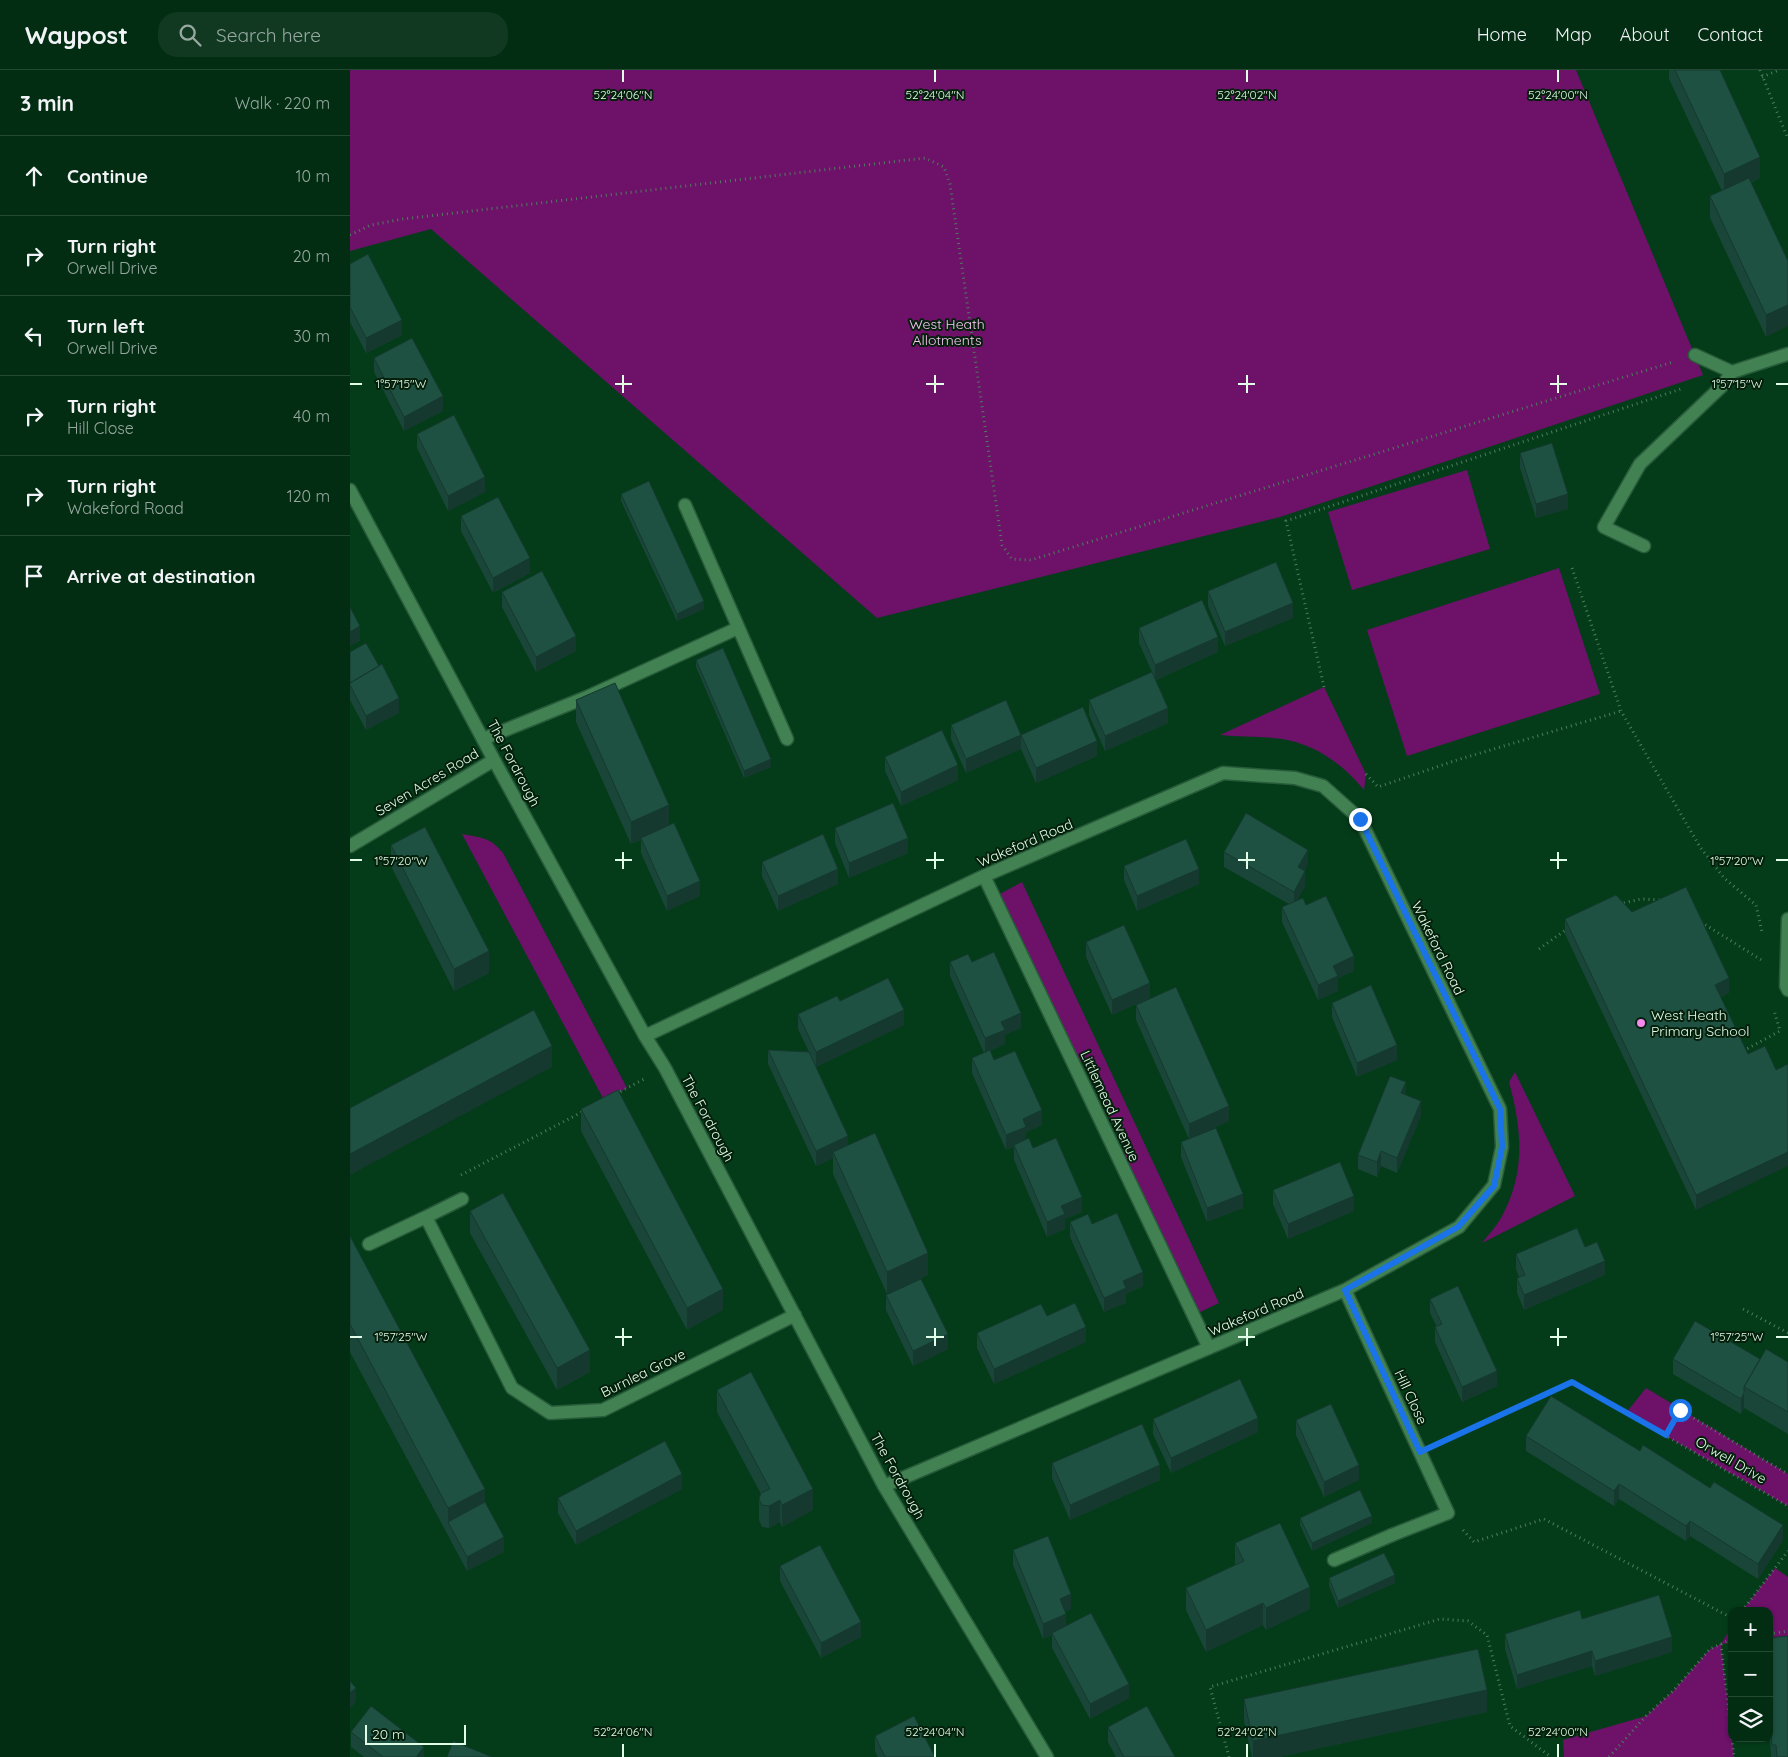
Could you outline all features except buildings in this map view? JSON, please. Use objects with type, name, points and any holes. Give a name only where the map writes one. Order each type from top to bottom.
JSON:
[{"type":"street","points":[[1644,546],[1604,527],[1640,464],[1722,386],[1732,372],[1788,354]]},
{"type":"street","points":[[1695,356],[1732,372]]},
{"type":"street","name":"The Fordrough","points":[[350,490],[494,760],[645,1036],[665,1068],[884,1486],[1047,1757]]},
{"type":"street","points":[[685,505],[786,739]]},
{"type":"street","points":[[483,739],[587,696],[738,628]]},
{"type":"street","name":"Seven Acres Road","points":[[350,846],[494,760]]},
{"type":"street","name":"Wakeford Road","points":[[645,1036],[984,876],[1223,773],[1295,778],[1323,786],[1360,819],[1500,1109],[1502,1147],[1494,1186],[1458,1227],[1345,1290],[884,1486]]},
{"type":"street","name":"Littlemead Avenue","points":[[984,876],[1210,1348]]},
{"type":"street","points":[[1788,919],[1786,986],[1788,990]]},
{"type":"street","points":[[369,1244],[462,1199]]},
{"type":"street","name":"Burnlea Grove","points":[[426,1217],[512,1388],[550,1413],[603,1410],[795,1315]]},
{"type":"street","name":"Hill Close","points":[[1345,1290],[1448,1513]]},
{"type":"street","points":[[1334,1560],[1448,1513]]},
{"type":"path","points":[[1760,70],[1788,139]]},
{"type":"path","points":[[1762,77],[1779,70]]},
{"type":"path","points":[[350,235],[371,225],[403,219],[925,158],[944,167],[950,184],[1002,545],[1012,559],[1030,560],[1695,356]]},
{"type":"path","points":[[1324,687],[1286,521],[1687,387]]},
{"type":"path","points":[[1572,568],[1621,711],[1700,847],[1724,878],[1756,906],[1764,940]]},
{"type":"path","points":[[1366,774],[1378,787],[1457,760],[1621,711]]},
{"type":"path","points":[[1612,906],[1641,899],[1665,900]]},
{"type":"path","points":[[1696,918],[1769,965]]},
{"type":"path","points":[[1539,949],[1570,926]]},
{"type":"path","points":[[1740,1053],[1780,1031],[1773,1006]]},
{"type":"path","points":[[612,1096],[665,1068]]},
{"type":"path","points":[[462,1199],[456,1178],[586,1110]]},
{"type":"path","points":[[1744,1309],[1788,1333]]},
{"type":"path","name":"Orwell Drive","points":[[1420,1452],[1572,1382],[1788,1506]]},
{"type":"path","points":[[1666,1435],[1680,1410],[1788,1474]]},
{"type":"path","points":[[1448,1513],[1474,1542],[1544,1519],[1728,1616]]},
{"type":"path","points":[[1745,1607],[1788,1551]]},
{"type":"path","points":[[1229,1757],[1210,1687],[1440,1620],[1468,1621],[1486,1635],[1510,1726],[1551,1757]]},
{"type":"path","points":[[1773,1633],[1788,1631]]},
{"type":"path","points":[[1609,1757],[1646,1716],[1674,1690],[1710,1649],[1728,1640]]},
{"type":"path","points":[[1721,1644],[1734,1757]]},
{"type":"green space","name":"West Heath Allotments","points":[[350,70],[1576,70],[1703,375],[1280,517],[877,618],[431,229],[350,251]]},
{"type":"green space","points":[[1467,470],[1490,549],[1352,590],[1328,512]]},
{"type":"green space","points":[[1559,568],[1600,694],[1407,756],[1367,630]]},
{"type":"green space","points":[[1324,687],[1366,774],[1364,790],[1338,764],[1306,746],[1282,739],[1220,735]]},
{"type":"green space","points":[[462,834],[490,841],[503,853],[627,1088],[604,1100]]},
{"type":"green space","points":[[1022,882],[1219,1303],[1198,1313],[1125,1161],[1124,1147],[1086,1065],[1076,1057],[998,895]]},
{"type":"green space","points":[[1515,1072],[1575,1196],[1482,1243],[1499,1221],[1515,1185],[1518,1168],[1519,1134],[1509,1082]]},
{"type":"green space","points":[[1646,1388],[1788,1474],[1788,1506],[1626,1413]]},
{"type":"green space","points":[[1775,1568],[1788,1577],[1788,1641],[1773,1642],[1773,1607],[1745,1607]]},
{"type":"green space","points":[[1728,1633],[1728,1643],[1721,1644]]},
{"type":"green space","points":[[1721,1644],[1728,1705],[1728,1742],[1732,1742],[1734,1757],[1564,1757],[1563,1740],[1646,1716],[1674,1690],[1710,1649]]},
{"type":"place","name":"West Heath Primary School","points":[[1641,1023]]},
{"type":"route","points":[[1360,819],[1500,1109],[1502,1147],[1494,1186],[1458,1227],[1345,1290],[1420,1452],[1572,1382],[1666,1435],[1680,1410]]}]
